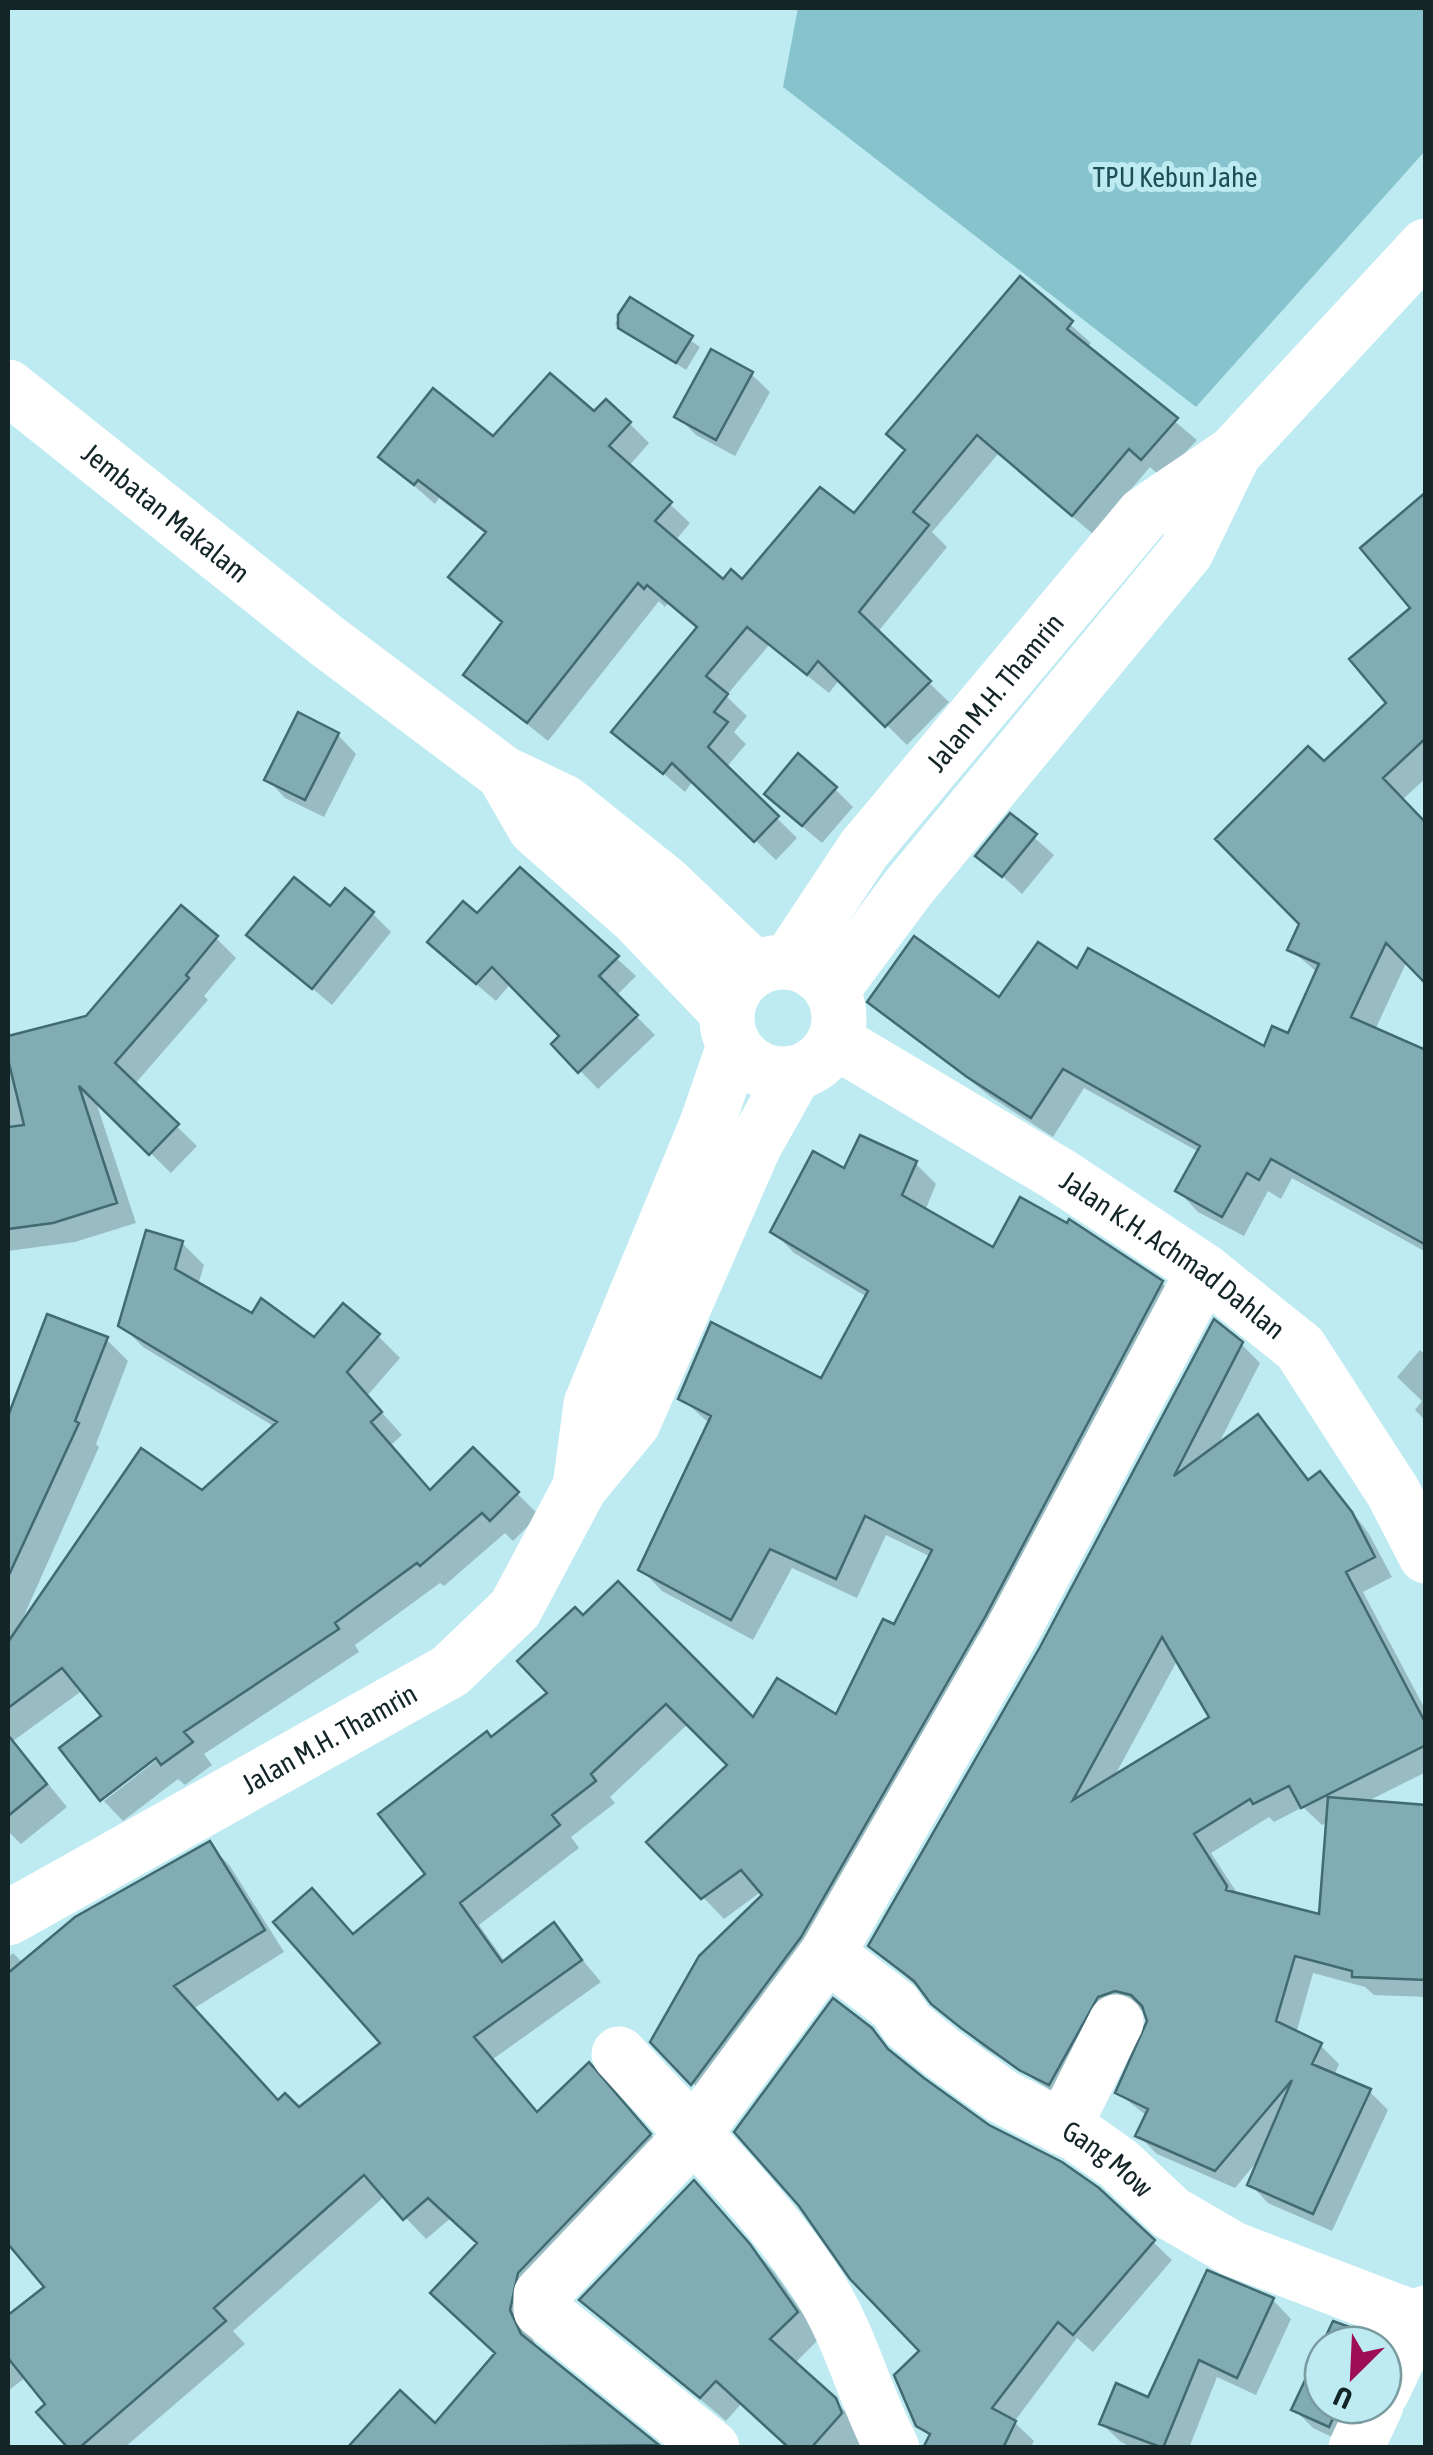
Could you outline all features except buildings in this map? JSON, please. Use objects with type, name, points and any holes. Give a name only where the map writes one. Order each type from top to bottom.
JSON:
[{"type":"main road","name":"Jalan M.H. Thamrin","points":[[8,1918],[450,1672],[515,1609],[580,1488],[633,1423],[754,1146],[781,1013],[864,848],[1144,514],[1234,453],[1419,271]]},
{"type":"main road","name":"Jembatan Makalam","points":[[8,387],[327,641],[504,773]]},
{"type":"main road","name":"Jalan K.H. Achmad Dahlan","points":[[504,773],[536,828],[636,917],[781,1013],[1058,1174],[1204,1271],[1300,1348],[1393,1492],[1426,1556]]},
{"type":"main road","points":[[712,2448],[542,2310],[540,2304],[550,2282],[693,2135],[827,1954],[1012,1632],[1204,1271]]},
{"type":"main road","name":"Gang Mow","points":[[827,1954],[894,2006],[908,2025],[942,2053],[1003,2097],[1063,2128],[1119,2164],[1170,2212],[1233,2250],[1422,2309]]},
{"type":"main road","points":[[1063,2128],[1116,2022]]},
{"type":"main road","points":[[619,2054],[767,2216],[819,2288],[848,2342],[874,2414],[892,2448]]},
{"type":"main road","points":[[1403,2348],[1422,2309]]},
{"type":"green space","name":"TPU Kebun Jahe","points":[[798,8],[1425,8],[1425,151],[1196,407],[783,87]]}]
